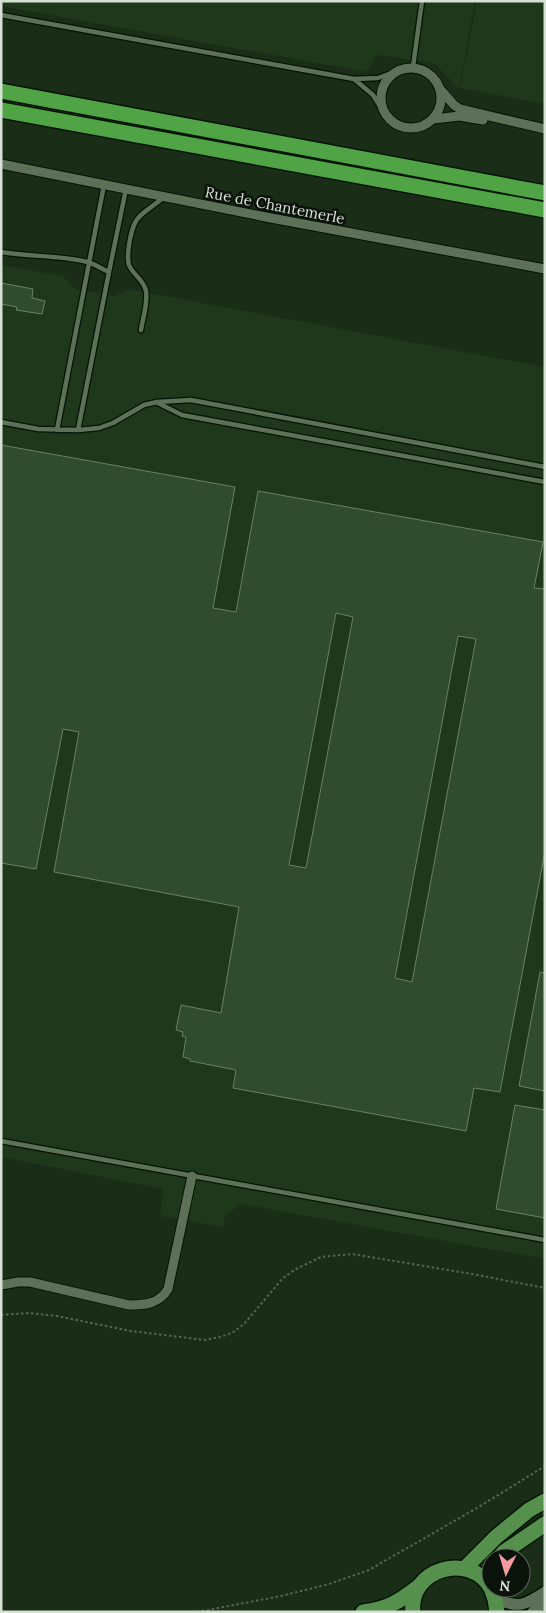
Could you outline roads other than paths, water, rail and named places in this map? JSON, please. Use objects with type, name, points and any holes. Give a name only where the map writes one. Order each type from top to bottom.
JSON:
[{"type":"highway","points":[[1,91],[545,194]]},
{"type":"highway","points":[[1,110],[545,210]]},
{"type":"main road","points":[[465,1568],[496,1537],[529,1510],[545,1501]]},
{"type":"main road","points":[[510,1548],[545,1524]]},
{"type":"main road","points":[[413,1612],[414,1597],[418,1588],[427,1577],[438,1570],[451,1567],[465,1568],[474,1571],[481,1578]]},
{"type":"main road","points":[[363,1612],[398,1602],[418,1588]]},
{"type":"street","points":[[509,121],[459,116],[434,119],[419,128],[410,129],[394,124],[383,110],[381,93],[384,84],[397,71],[413,68],[429,74],[436,80],[440,89],[460,109],[545,129]]},
{"type":"street","points":[[434,119],[441,105],[440,89]]},
{"type":"street","name":"Rue de Chantemerle","points":[[1,164],[164,197],[545,269]]},
{"type":"street","points":[[1,1285],[30,1282],[129,1305],[143,1305],[155,1302],[163,1297],[168,1289],[192,1176]]},
{"type":"street","points":[[502,1598],[511,1605],[519,1606],[528,1603],[545,1592]]},
{"type":"street","points":[[533,1612],[545,1601]]},
{"type":"lane","points":[[413,68],[422,1]]},
{"type":"lane","points":[[1,15],[354,80],[378,78],[397,71]]},
{"type":"lane","points":[[354,80],[373,95],[383,110]]},
{"type":"lane","points":[[56,430],[104,184]]},
{"type":"lane","points":[[78,430],[126,189]]},
{"type":"lane","points":[[141,330],[146,289],[128,264],[131,231],[137,219],[145,210],[164,197]]},
{"type":"lane","points":[[1,252],[22,256],[57,257],[89,263],[108,272]]},
{"type":"lane","points":[[1,422],[38,429],[78,430],[99,428],[129,415],[144,405],[157,402],[191,400],[545,467]]},
{"type":"lane","points":[[157,402],[182,415],[545,482]]},
{"type":"lane","points":[[1,1141],[545,1240]]}]
